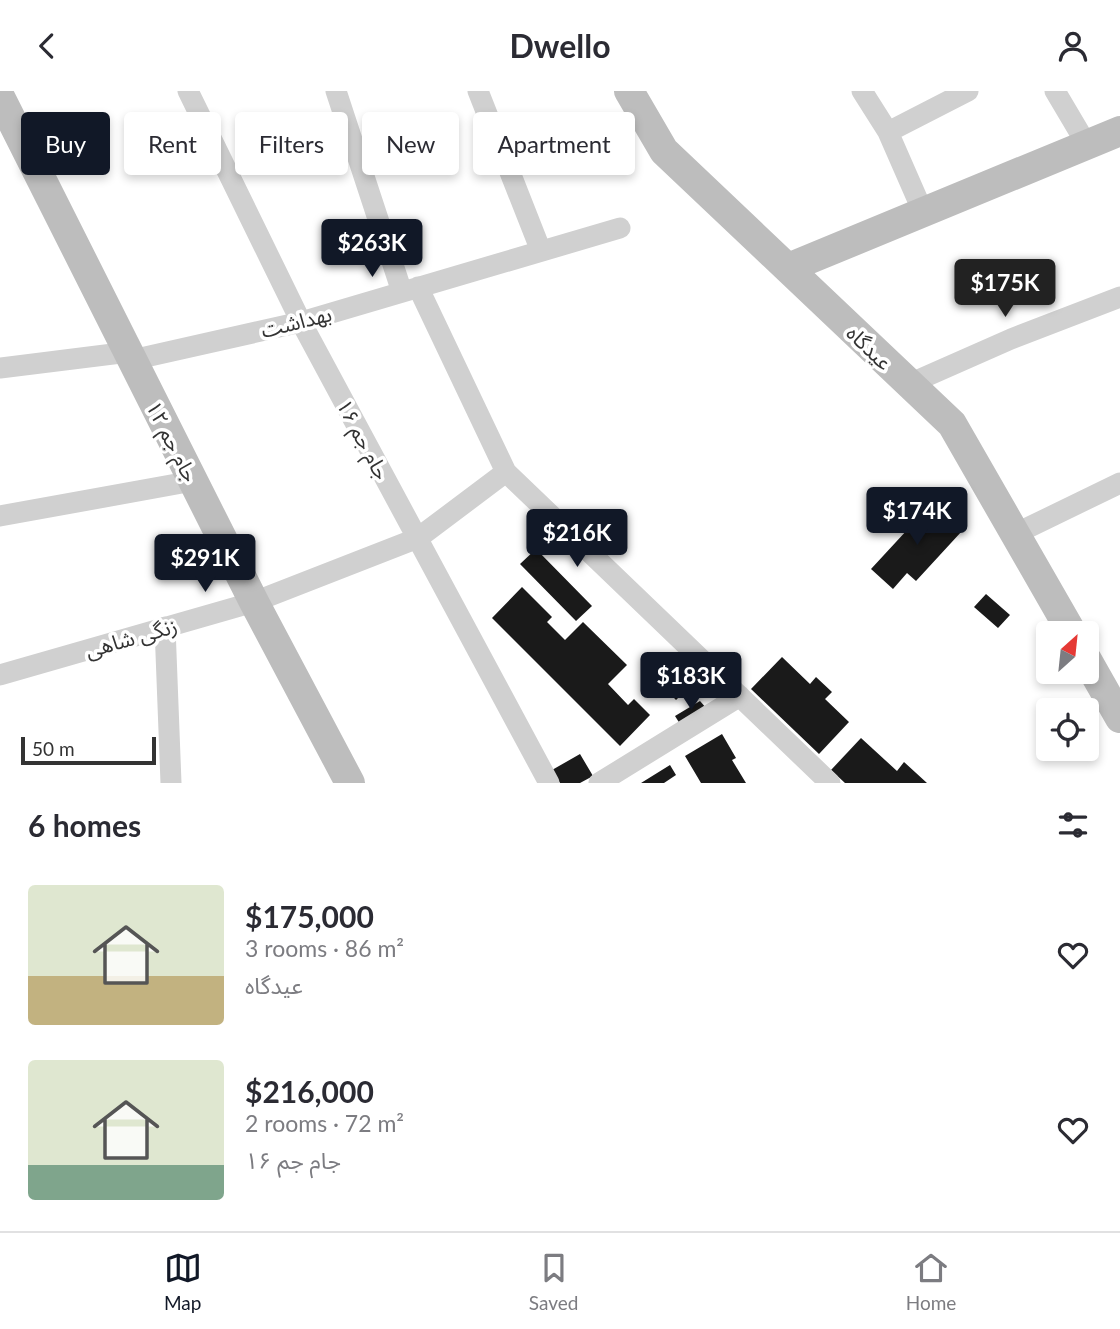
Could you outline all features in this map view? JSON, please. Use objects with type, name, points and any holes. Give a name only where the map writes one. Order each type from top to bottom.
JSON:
[{"type":"street","name":"جام جم ۱۶","points":[[188,91],[301,321],[549,783]]},
{"type":"street","points":[[478,91],[541,251]]},
{"type":"street","name":"عیدگاه","points":[[629,91],[664,151],[952,424],[1065,621]]},
{"type":"street","points":[[862,91],[888,132],[923,212]]},
{"type":"street","points":[[888,132],[944,96],[968,91]]},
{"type":"street","points":[[1055,91],[1087,145]]},
{"type":"street","points":[[341,93],[410,290],[506,472],[831,783]]},
{"type":"street","name":"جام جم ۱۲","points":[[0,97],[254,601],[350,783]]},
{"type":"street","points":[[788,268],[1120,131]]},
{"type":"street","name":"بهداشت","points":[[130,356],[301,321],[620,228]]},
{"type":"street","points":[[909,384],[1011,339],[1120,297]]},
{"type":"street","points":[[0,369],[130,356]]},
{"type":"street","name":"زنگی شاهی","points":[[0,675],[254,601],[418,538],[506,472]]},
{"type":"street","points":[[0,516],[193,481]]},
{"type":"street","points":[[1015,534],[1120,483]]},
{"type":"street","points":[[165,627],[171,783]]},
{"type":"street","points":[[1099,681],[1120,718]]},
{"type":"street","points":[[598,783],[740,696]]},
{"type":"building","points":[[932,503],[962,531],[916,581],[907,573],[893,589],[871,569]]},
{"type":"building","points":[[536,549],[592,606],[576,621],[520,564]]},
{"type":"building","points":[[522,587],[552,617],[547,622],[565,640],[583,622],[627,665],[608,684],[628,705],[634,699],[650,715],[620,746],[492,618]]},
{"type":"building","points":[[986,594],[1010,615],[998,628],[974,607]]},
{"type":"building","points":[[782,657],[810,684],[816,677],[832,692],[825,699],[849,722],[819,754],[751,689]]},
{"type":"building","points":[[663,671],[683,693],[676,700],[655,678]]},
{"type":"building","points":[[700,701],[707,709],[680,724],[675,716]]},
{"type":"building","points":[[722,734],[736,758],[732,760],[746,783],[701,783],[685,756]]},
{"type":"building","points":[[861,738],[897,771],[904,762],[927,783],[845,783],[831,770]]},
{"type":"building","points":[[580,754],[593,776],[580,783],[560,783],[552,770]]},
{"type":"building","points":[[670,765],[676,775],[664,783],[641,783]]}]
